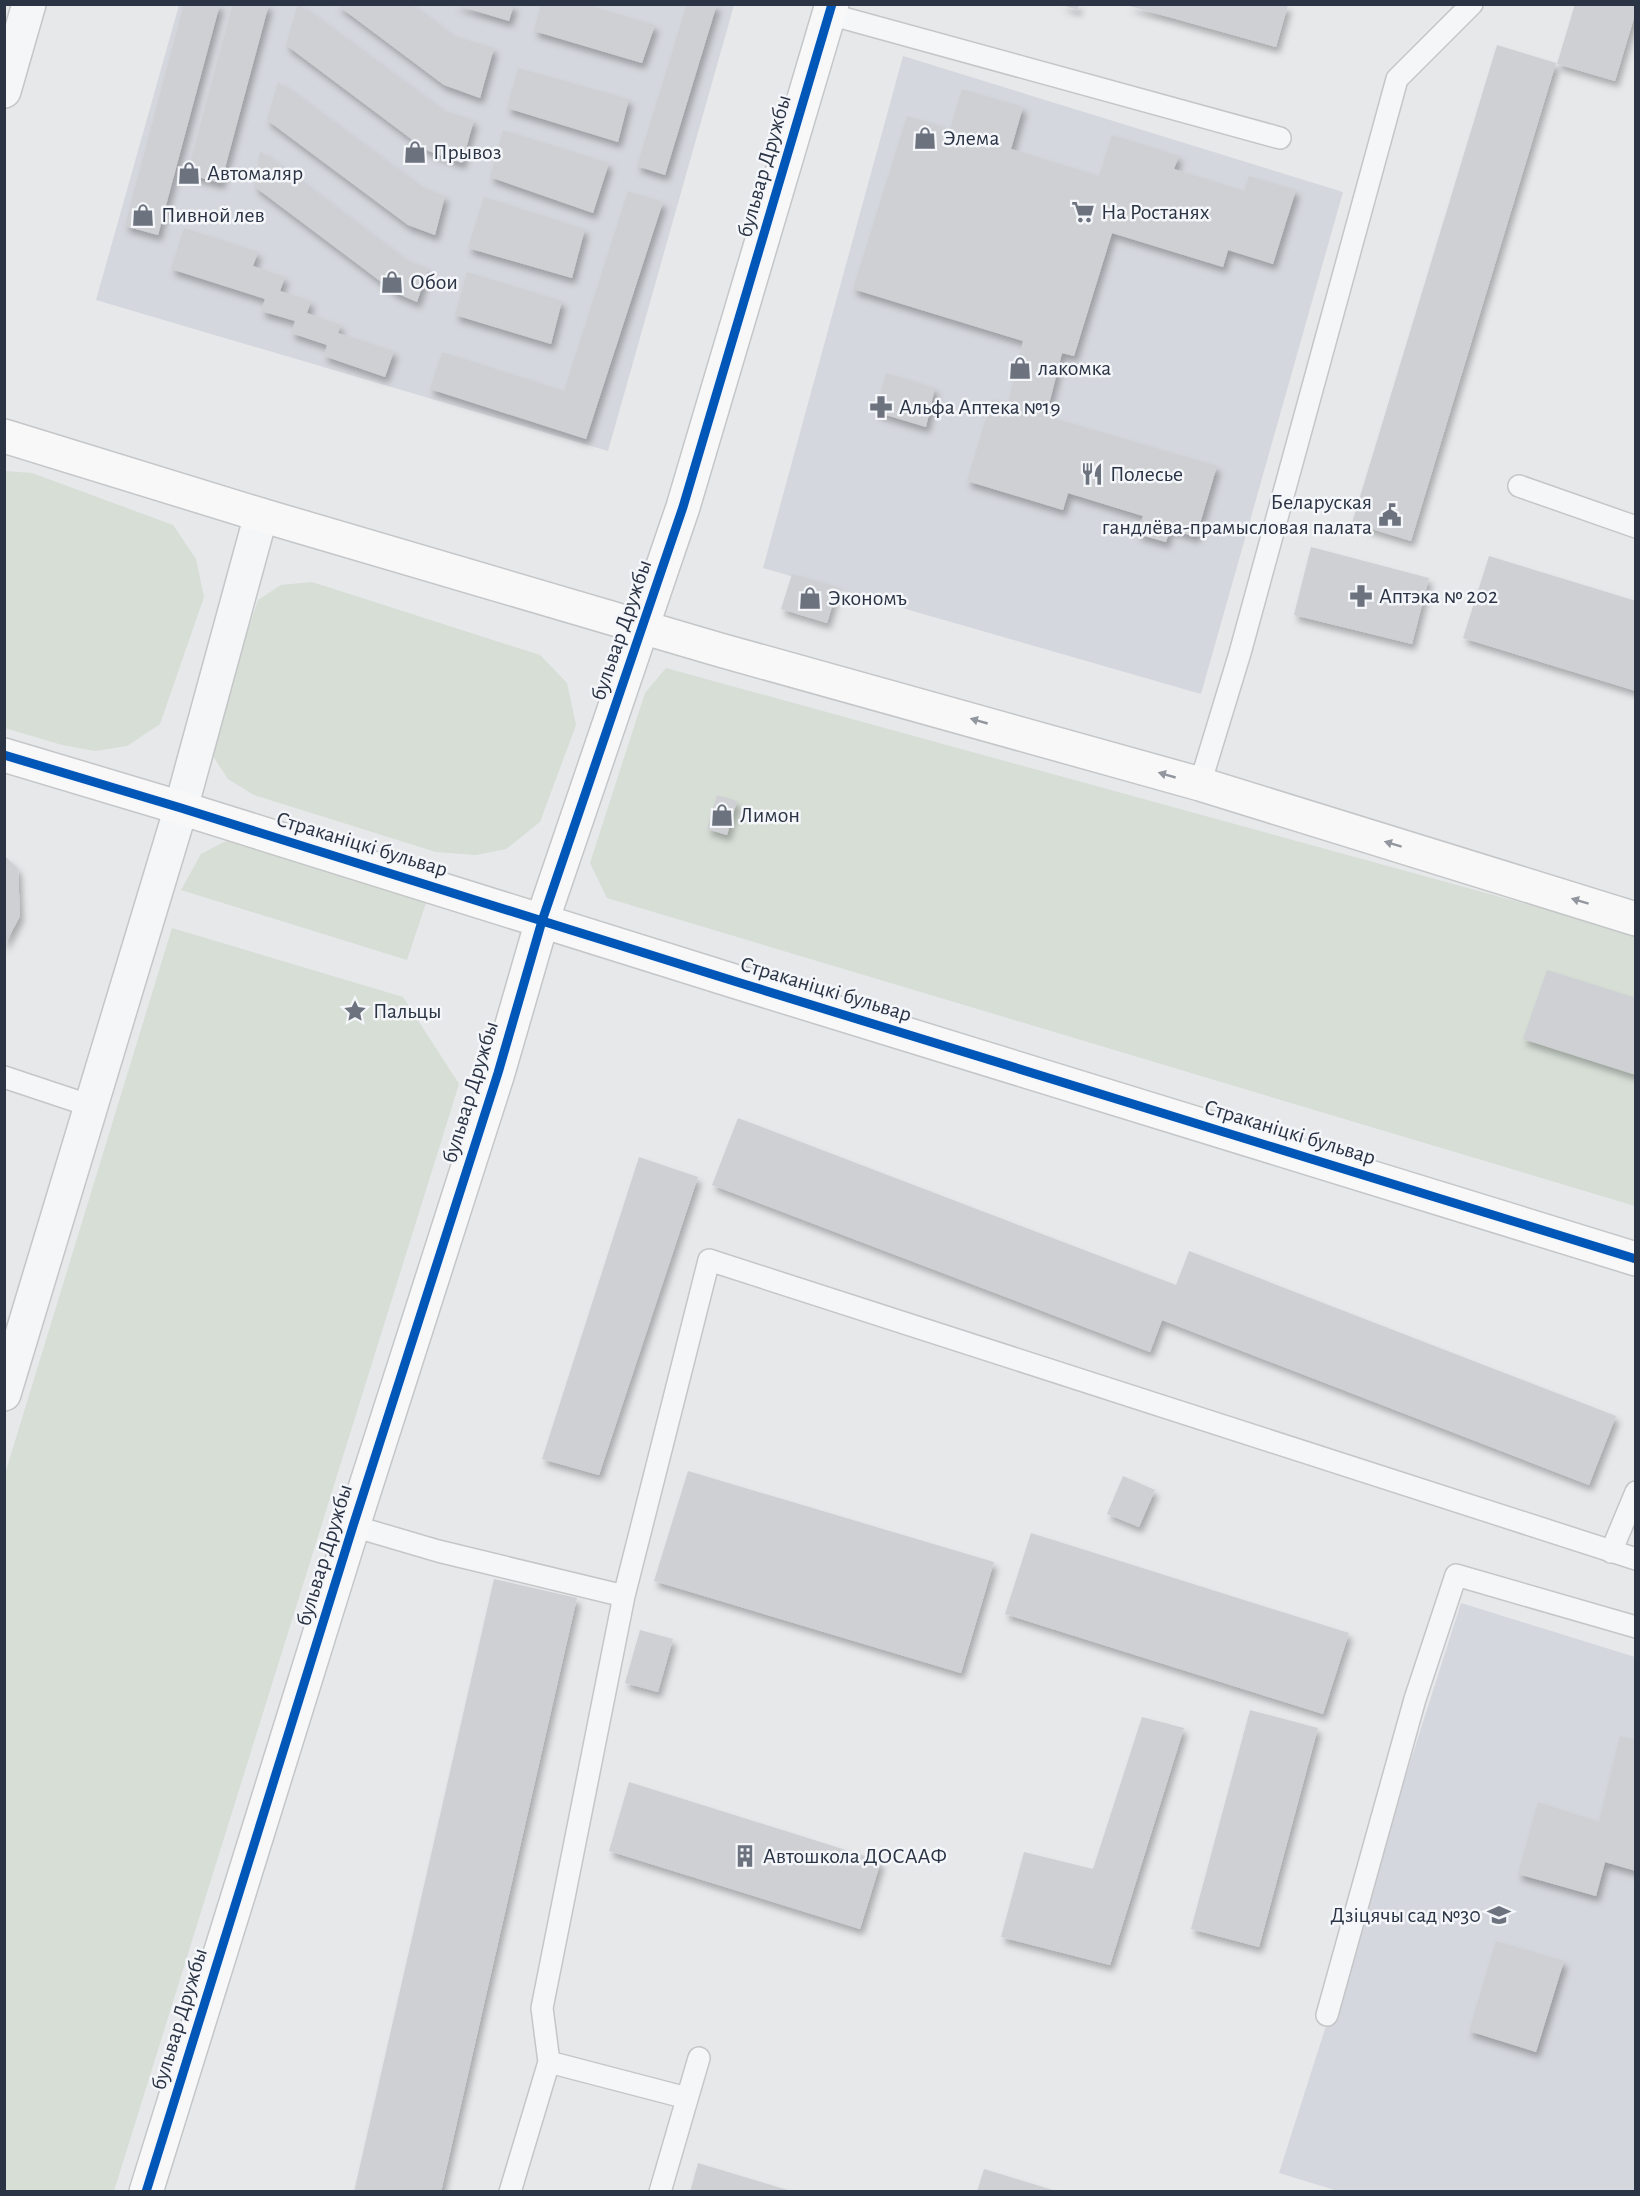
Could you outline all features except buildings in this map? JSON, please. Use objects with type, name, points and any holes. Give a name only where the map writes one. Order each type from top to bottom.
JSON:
[{"type":"street","points":[[4,91],[29,4]]},
{"type":"street","name":"бульвар Дружбы","points":[[146,2192],[353,1526],[498,1073],[542,921],[683,507],[830,9]]},
{"type":"street","points":[[4,436],[261,515],[643,627],[1200,784],[1635,919]]},
{"type":"street","points":[[4,1394],[181,808],[261,515]]},
{"type":"street","name":"Страканіцкі бульвар","points":[[4,755],[1635,1259]]},
{"type":"lane","points":[[1200,784],[1240,653],[1397,79],[1473,4]]},
{"type":"lane","points":[[830,9],[1280,138]]},
{"type":"lane","points":[[1519,486],[1635,527]]},
{"type":"lane","points":[[4,1077],[91,1106]]},
{"type":"lane","points":[[510,2192],[549,2062],[542,2008],[624,1596],[709,1260],[1635,1559]]},
{"type":"lane","points":[[1611,1552],[1635,1492]]},
{"type":"lane","points":[[353,1526],[438,1551],[624,1596]]},
{"type":"lane","points":[[1327,2015],[1415,1699],[1456,1575],[1635,1627]]},
{"type":"lane","points":[[660,2192],[699,2058]]},
{"type":"lane","points":[[549,2062],[687,2098]]},
{"type":"shaded area","name":"Прывоз","points":[[179,5],[734,5],[608,451],[96,300]]},
{"type":"shaded area","points":[[903,56],[1343,192],[1201,694],[763,568]]},
{"type":"shaded area","points":[[5,471],[32,473],[173,525],[196,559],[204,597],[160,724],[127,746],[95,751],[62,745],[5,728]]},
{"type":"shaded area","points":[[312,582],[540,655],[567,683],[576,725],[540,822],[506,849],[476,855],[436,852],[254,795],[228,779],[209,750],[258,600],[281,585]]},
{"type":"shaded area","points":[[666,668],[1635,934],[1635,1206],[607,898],[590,863],[645,693]]},
{"type":"shaded area","points":[[228,840],[428,897],[407,960],[181,890],[201,854]]},
{"type":"shaded area","points":[[172,928],[403,997],[459,1084],[114,2191],[5,2191],[5,1474]]},
{"type":"shaded area","name":"Дзіцячы сад №30","points":[[1461,1603],[1635,1657],[1635,2191],[1338,2191],[1279,2173]]},
{"type":"cycle path","points":[[146,2192],[353,1526],[498,1073],[542,921],[683,507],[832,4]]},
{"type":"cycle path","points":[[4,755],[1636,1259]]},
{"type":"place","name":"Элема","points":[[925,138]]},
{"type":"place","name":"Прывоз","points":[[415,152]]},
{"type":"place","name":"Автомаляр","points":[[189,173]]},
{"type":"place","name":"На Ростанях","points":[[1083,212]]},
{"type":"place","name":"Пивной лев","points":[[143,215]]},
{"type":"place","name":"Обои","points":[[392,282]]},
{"type":"place","name":"лакомка","points":[[1020,368]]},
{"type":"place","name":"Альфа Аптека №19","points":[[881,407]]},
{"type":"place","name":"Полесье","points":[[1092,474]]},
{"type":"place","name":"Беларуская гандлёва-прамысловая палата","points":[[1390,515]]},
{"type":"place","name":"Аптэка № 202","points":[[1361,596]]},
{"type":"place","name":"Экономъ","points":[[810,598]]},
{"type":"place","name":"Лимон","points":[[722,815]]},
{"type":"place","name":"Пальцы","points":[[355,1011]]},
{"type":"place","name":"Автошкола ДОСААФ","points":[[745,1856]]},
{"type":"place","name":"Дзіцячы сад №30","points":[[1499,1915]]}]
